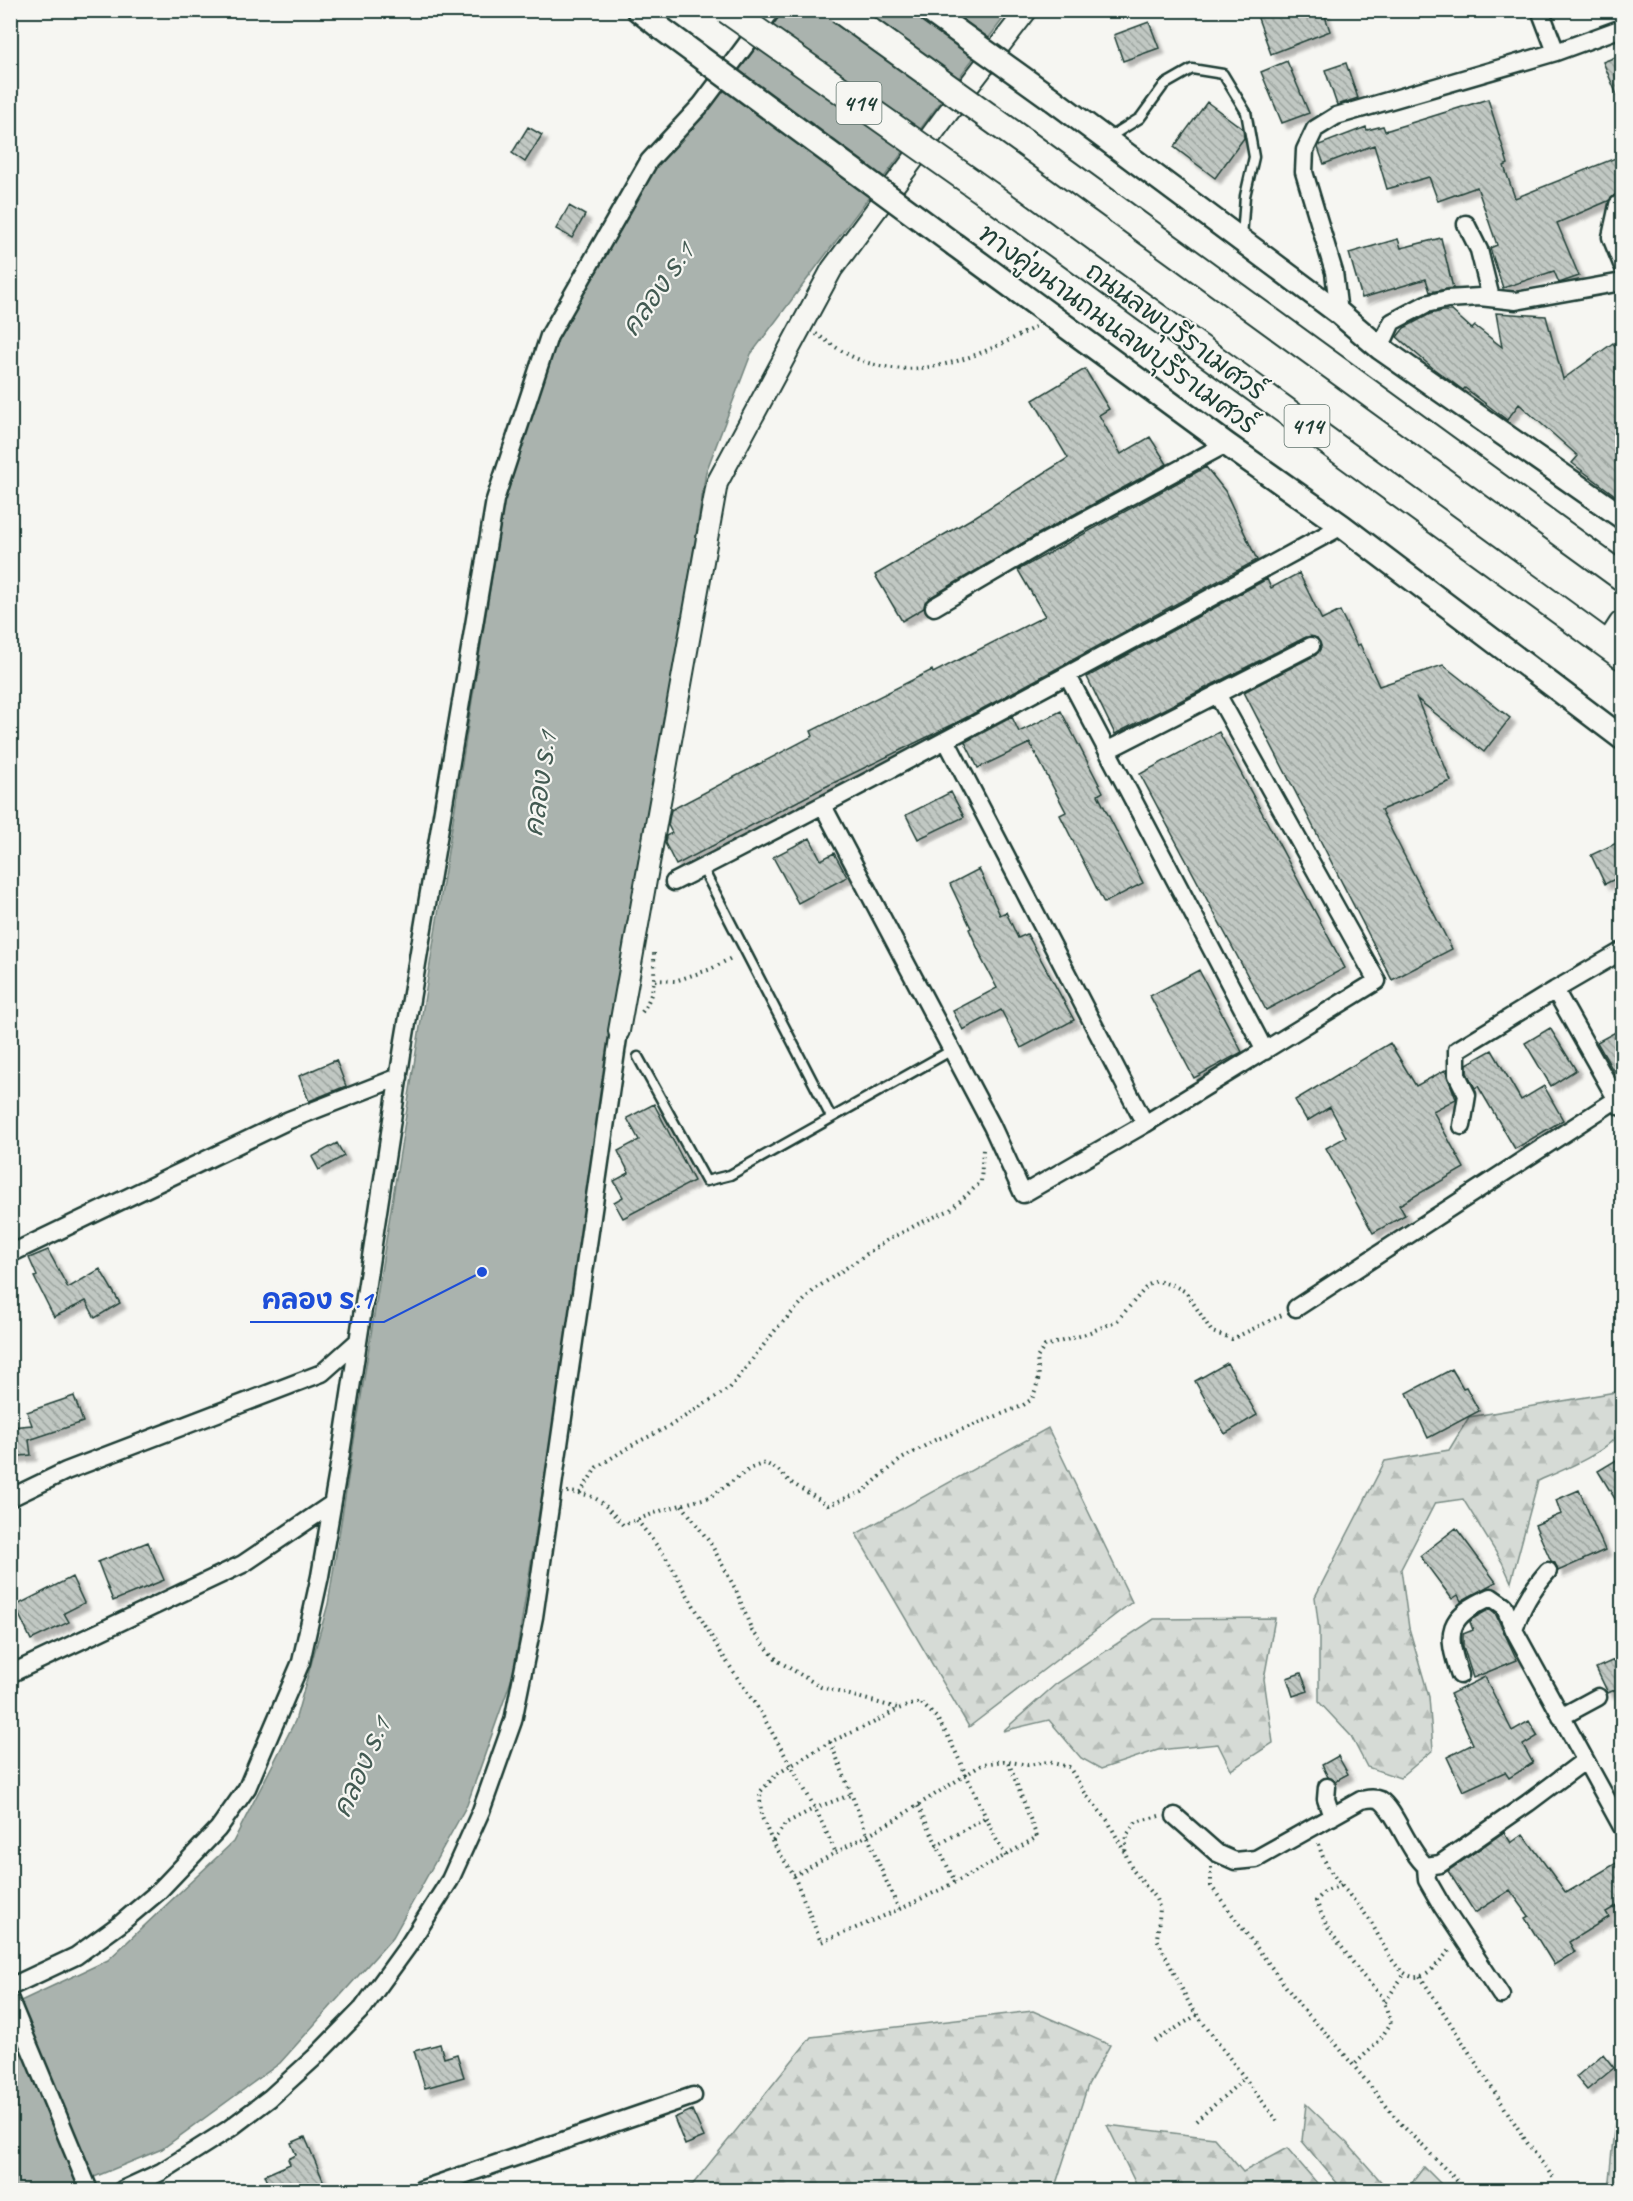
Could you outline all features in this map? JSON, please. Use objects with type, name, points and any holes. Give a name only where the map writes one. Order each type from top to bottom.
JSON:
[{"type":"main road","name":"ทางคู่ขนานถนนลพบุรีราเมศวร์","points":[[638,10],[954,245],[1342,526],[1623,738]]},
{"type":"main road","name":"ถนนลพบุรีราเมศวร์","points":[[727,10],[1618,642]]},
{"type":"main road","name":"414","points":[[840,10],[1623,577]]},
{"type":"main road","points":[[928,10],[1052,99],[1339,313],[1380,348],[1623,517]]},
{"type":"street","points":[[10,1987],[76,1956],[120,1924],[158,1892],[218,1829],[247,1788],[301,1662],[320,1576],[399,1077],[495,500],[549,336],[648,161],[701,105],[772,10]]},
{"type":"street","points":[[122,2190],[161,2172],[230,2128],[270,2098],[314,2058],[363,2008],[408,1947],[450,1880],[481,1811],[513,1721],[534,1617],[619,1031],[717,483],[832,269],[944,118],[1028,10]]},
{"type":"street","points":[[1540,10],[1556,52]]},
{"type":"street","points":[[1339,313],[1334,272],[1304,172],[1305,150],[1315,129],[1336,116],[1556,52],[1623,28]]},
{"type":"street","points":[[1623,202],[1618,205],[1611,237],[1623,264]]},
{"type":"street","points":[[1466,224],[1479,250],[1491,298]]},
{"type":"street","points":[[1380,348],[1392,322],[1426,304],[1447,299],[1491,298],[1516,301],[1623,282]]},
{"type":"street","points":[[934,607],[1043,543],[1226,444]]},
{"type":"street","points":[[674,882],[1068,676],[1342,526]]},
{"type":"street","points":[[1108,750],[1311,646]]},
{"type":"street","points":[[1068,676],[1265,1052]]},
{"type":"street","points":[[823,806],[992,1126],[1023,1194],[1265,1052],[1377,981],[1217,694]]},
{"type":"street","points":[[946,740],[1145,1124]]},
{"type":"street","points":[[1462,1126],[1467,1095],[1457,1075],[1457,1050],[1623,951]]},
{"type":"street","points":[[1296,1308],[1620,1104],[1555,990]]},
{"type":"street","points":[[10,1254],[289,1120],[399,1077]]},
{"type":"street","points":[[10,1498],[66,1471],[322,1373],[358,1341]]},
{"type":"street","points":[[10,1674],[243,1564],[332,1504]]},
{"type":"street","points":[[1514,1630],[1519,1611],[1534,1587],[1548,1571]]},
{"type":"street","points":[[1460,1675],[1452,1653],[1450,1633],[1457,1618],[1473,1605],[1491,1597],[1504,1606],[1514,1630],[1584,1761],[1623,1827]]},
{"type":"street","points":[[1561,1717],[1598,1697]]},
{"type":"street","points":[[1426,1866],[1440,1864],[1584,1761]]},
{"type":"street","points":[[1327,1787],[1327,1820]]},
{"type":"street","points":[[1175,1816],[1217,1852],[1235,1861],[1256,1860],[1361,1800],[1372,1798],[1380,1800],[1388,1808],[1417,1858],[1426,1866],[1427,1880],[1462,1938],[1502,1995]]},
{"type":"street","points":[[10,2000],[88,2186]]},
{"type":"street","points":[[420,2190],[693,2096]]},
{"type":"lane","points":[[1106,139],[1140,118],[1164,85],[1192,69],[1223,74],[1246,112],[1254,157],[1245,196],[1242,241]]},
{"type":"lane","points":[[702,867],[831,1117]]},
{"type":"lane","points":[[638,1057],[706,1181],[730,1175],[952,1050]]},
{"type":"path","points":[[802,325],[855,358],[884,367],[921,369],[959,361],[997,348],[1054,317]]},
{"type":"path","points":[[655,980],[675,981],[711,969],[744,951]]},
{"type":"path","points":[[580,1493],[597,1467],[634,1444],[668,1427],[730,1388],[777,1328],[815,1289],[886,1241],[950,1210],[981,1182],[982,1153],[992,1126]]},
{"type":"path","points":[[552,1491],[580,1493],[600,1500],[623,1525],[710,1497],[751,1468],[765,1463],[778,1470],[790,1482],[828,1504],[862,1492],[900,1460],[935,1440],[977,1422],[1007,1413],[1032,1399],[1039,1377],[1037,1358],[1045,1346],[1083,1335],[1117,1321],[1148,1285],[1157,1281],[1173,1285],[1186,1292],[1212,1332],[1232,1339],[1296,1308]]},
{"type":"path","points":[[682,1505],[711,1544],[731,1581],[752,1631],[778,1661],[821,1687],[898,1708]]},
{"type":"path","points":[[637,1520],[665,1556],[688,1598],[761,1713],[814,1808],[836,1853]]},
{"type":"path","points":[[1006,1856],[949,1738],[936,1718],[920,1702],[898,1708],[873,1723],[830,1742],[777,1774],[760,1792],[761,1815],[772,1841],[794,1876],[821,1942],[899,1910],[1006,1856],[1037,1837],[1008,1761]]},
{"type":"path","points":[[830,1742],[899,1910]]},
{"type":"path","points":[[794,1876],[918,1806],[983,1764],[1008,1761],[1028,1765],[1048,1762],[1069,1767],[1087,1796],[1108,1821],[1132,1869],[1156,1899],[1160,1910],[1157,1939],[1197,2015],[1278,2122]]},
{"type":"path","points":[[772,1841],[786,1822],[814,1808],[853,1794]]},
{"type":"path","points":[[918,1806],[955,1882]]},
{"type":"path","points":[[1125,1853],[1127,1835],[1136,1822],[1155,1816],[1175,1816]]},
{"type":"path","points":[[936,1846],[986,1817]]},
{"type":"path","points":[[1327,1820],[1318,1837],[1320,1851],[1341,1885],[1369,1920],[1395,1964],[1405,1974],[1413,1977],[1424,1975],[1462,1938]]},
{"type":"path","points":[[1209,1846],[1211,1886],[1301,2007],[1354,2065],[1401,2124],[1466,2190]]},
{"type":"path","points":[[1341,1885],[1324,1892],[1317,1901],[1320,1914],[1362,1975],[1382,1996],[1391,2022],[1379,2041],[1354,2065]]},
{"type":"path","points":[[1385,2002],[1405,1974]]},
{"type":"path","points":[[1420,1976],[1528,2144],[1555,2180]]},
{"type":"path","points":[[1155,2041],[1197,2015]]},
{"type":"path","points":[[1196,2121],[1245,2078]]},
{"type":"green space","points":[[1622,1391],[1623,1420],[1621,1429],[1615,1437],[1584,1460],[1538,1481],[1511,1582],[1502,1562],[1463,1499],[1435,1503],[1401,1569],[1409,1628],[1429,1697],[1433,1750],[1400,1778],[1367,1767],[1351,1736],[1319,1702],[1319,1630],[1315,1597],[1385,1461],[1449,1450],[1469,1417]]},
{"type":"green space","points":[[1048,1428],[1132,1602],[969,1727],[856,1534]]},
{"type":"green space","points":[[1275,1618],[1264,1679],[1273,1743],[1231,1770],[1218,1744],[1158,1750],[1101,1769],[1081,1758],[1049,1720],[1003,1731],[1056,1684],[1154,1619]]},
{"type":"green space","points":[[1033,2011],[1110,2045],[1088,2085],[1054,2190],[672,2190],[693,2184],[811,2037]]},
{"type":"green space","points":[[1306,2104],[1347,2143],[1385,2186],[1411,2184],[1424,2167],[1447,2190],[1343,2190],[1302,2141]]},
{"type":"green space","points":[[1622,2119],[1622,2190],[1608,2190],[1615,2120]]},
{"type":"green space","points":[[1107,2125],[1214,2138],[1243,2172],[1287,2148],[1323,2190],[1139,2190]]},
{"type":"water","points":[[774,11],[1009,11],[751,354],[706,472],[513,1675],[467,1805],[393,1937],[280,2063],[162,2149],[63,2190],[11,2190],[10,2006],[108,1960],[233,1842],[295,1721],[328,1604],[505,494],[556,339],[647,172]]},
{"type":"building","points":[[1255,10],[1323,10],[1330,31],[1271,54]]},
{"type":"building","points":[[1149,22],[1159,48],[1123,61],[1114,35]]},
{"type":"building","points":[[1623,54],[1623,107],[1622,107],[1603,62]]},
{"type":"building","points":[[1287,61],[1309,113],[1282,123],[1261,72]]},
{"type":"building","points":[[1346,63],[1358,98],[1337,105],[1325,70]]},
{"type":"building","points":[[1488,99],[1508,164],[1504,166],[1515,198],[1623,155],[1623,192],[1557,223],[1579,276],[1559,283],[1554,271],[1503,288],[1490,248],[1497,245],[1477,187],[1438,201],[1429,177],[1387,189],[1374,145],[1324,164],[1318,148],[1319,145],[1366,127],[1367,130],[1383,126],[1385,131]]},
{"type":"building","points":[[1207,102],[1243,129],[1244,138],[1215,178],[1174,147]]},
{"type":"building","points":[[528,127],[542,135],[525,162],[512,153]]},
{"type":"building","points":[[569,206],[585,215],[572,238],[556,229]]},
{"type":"building","points":[[1441,238],[1453,288],[1430,292],[1426,279],[1362,298],[1349,253],[1398,239],[1401,248]]},
{"type":"building","points":[[1452,311],[1472,329],[1475,326],[1502,347],[1496,313],[1546,316],[1563,379],[1613,343],[1623,356],[1623,501],[1572,463],[1578,456],[1519,404],[1507,420],[1465,388],[1463,390],[1434,369],[1397,337],[1404,328],[1430,314]]},
{"type":"building","points":[[1085,369],[1109,409],[1099,415],[1121,454],[1150,437],[1167,464],[1038,534],[929,598],[924,608],[902,621],[875,575],[976,516],[1068,458],[1033,400]]},
{"type":"building","points":[[1206,467],[1225,491],[1257,560],[956,723],[823,788],[676,865],[665,843],[666,836],[672,833],[668,825],[671,810],[813,736],[811,731],[1045,616],[1018,570]]},
{"type":"building","points":[[1299,573],[1322,620],[1340,611],[1357,646],[1360,644],[1379,686],[1443,665],[1510,718],[1484,752],[1417,699],[1451,781],[1381,810],[1452,949],[1392,980],[1244,692],[1316,655],[1321,646],[1317,638],[1306,637],[1115,734],[1087,677],[1267,579],[1271,588]]},
{"type":"building","points":[[1061,711],[1103,792],[1098,795],[1143,883],[1104,903],[1060,815],[1066,812],[1030,743],[978,768],[965,742],[1012,717],[1019,732]]},
{"type":"building","points":[[1219,732],[1345,968],[1266,1010],[1140,774]]},
{"type":"building","points":[[951,792],[964,817],[918,839],[906,815]]},
{"type":"building","points":[[810,838],[821,860],[834,853],[847,877],[798,903],[773,857]]},
{"type":"building","points":[[1623,840],[1623,875],[1605,884],[1591,855]]},
{"type":"building","points":[[979,869],[1000,915],[1006,912],[1018,938],[1027,934],[1074,1020],[1021,1048],[1001,1010],[963,1030],[953,1011],[997,988],[981,958],[969,929],[971,928],[950,884]]},
{"type":"building","points":[[1199,970],[1242,1052],[1194,1078],[1150,996]]},
{"type":"building","points":[[1550,1028],[1576,1070],[1551,1086],[1525,1043]]},
{"type":"building","points":[[1623,1028],[1623,1088],[1597,1042]]},
{"type":"building","points":[[1390,1043],[1416,1086],[1445,1070],[1456,1099],[1433,1111],[1464,1168],[1399,1205],[1405,1215],[1373,1233],[1326,1148],[1346,1137],[1330,1107],[1307,1121],[1295,1100]]},
{"type":"building","points":[[1492,1050],[1521,1100],[1544,1086],[1563,1120],[1515,1149],[1478,1086],[1475,1088],[1467,1073],[1467,1064]]},
{"type":"building","points":[[336,1060],[346,1086],[309,1101],[299,1076]]},
{"type":"building","points":[[654,1104],[694,1181],[623,1218],[614,1202],[623,1197],[614,1181],[629,1173],[618,1151],[639,1140],[627,1118]]},
{"type":"building","points":[[337,1143],[344,1156],[319,1170],[312,1157]]},
{"type":"building","points":[[48,1250],[68,1288],[100,1269],[120,1303],[95,1318],[86,1301],[54,1317],[34,1277],[37,1276],[29,1258]]},
{"type":"building","points":[[1227,1363],[1257,1415],[1225,1434],[1195,1381]]},
{"type":"building","points":[[1452,1369],[1463,1388],[1466,1387],[1479,1411],[1428,1438],[1407,1393]]},
{"type":"building","points":[[74,1396],[83,1422],[29,1440],[31,1455],[10,1457],[10,1427],[32,1425],[27,1412]]},
{"type":"building","points":[[1623,1456],[1623,1512],[1598,1471]]},
{"type":"building","points":[[1579,1490],[1605,1550],[1558,1571],[1535,1525],[1561,1514],[1556,1500]]},
{"type":"building","points":[[1456,1528],[1496,1582],[1461,1601],[1458,1595],[1452,1599],[1420,1556]]},
{"type":"building","points":[[148,1542],[164,1580],[113,1601],[98,1562]]},
{"type":"building","points":[[72,1577],[84,1603],[64,1613],[69,1622],[31,1640],[15,1606]]},
{"type":"building","points":[[1490,1609],[1495,1613],[1517,1660],[1473,1678],[1463,1646],[1463,1634],[1473,1630],[1470,1622],[1472,1619]]},
{"type":"building","points":[[1623,1656],[1623,1686],[1608,1693],[1596,1668]]},
{"type":"building","points":[[1301,1673],[1308,1691],[1293,1696],[1287,1678]]},
{"type":"building","points":[[1485,1677],[1512,1731],[1529,1721],[1538,1736],[1523,1745],[1533,1763],[1509,1778],[1505,1772],[1463,1791],[1447,1757],[1473,1744],[1450,1694]]},
{"type":"building","points":[[1338,1756],[1348,1774],[1335,1781],[1328,1777],[1322,1765]]},
{"type":"building","points":[[1504,1832],[1511,1843],[1523,1834],[1566,1893],[1623,1859],[1623,1902],[1606,1912],[1609,1917],[1569,1942],[1575,1952],[1554,1965],[1525,1918],[1529,1916],[1510,1890],[1475,1913],[1448,1871]]},
{"type":"building","points":[[440,2044],[444,2058],[457,2054],[464,2077],[425,2088],[414,2051]]},
{"type":"building","points":[[1603,2054],[1614,2068],[1587,2090],[1576,2077]]},
{"type":"building","points":[[692,2110],[704,2137],[685,2145],[674,2118]]},
{"type":"building","points":[[305,2137],[327,2190],[271,2190],[265,2175],[290,2164],[288,2159],[296,2155],[291,2143]]},
{"type":"place","name":"คลอง ร.1","points":[[482,1272]]}]
